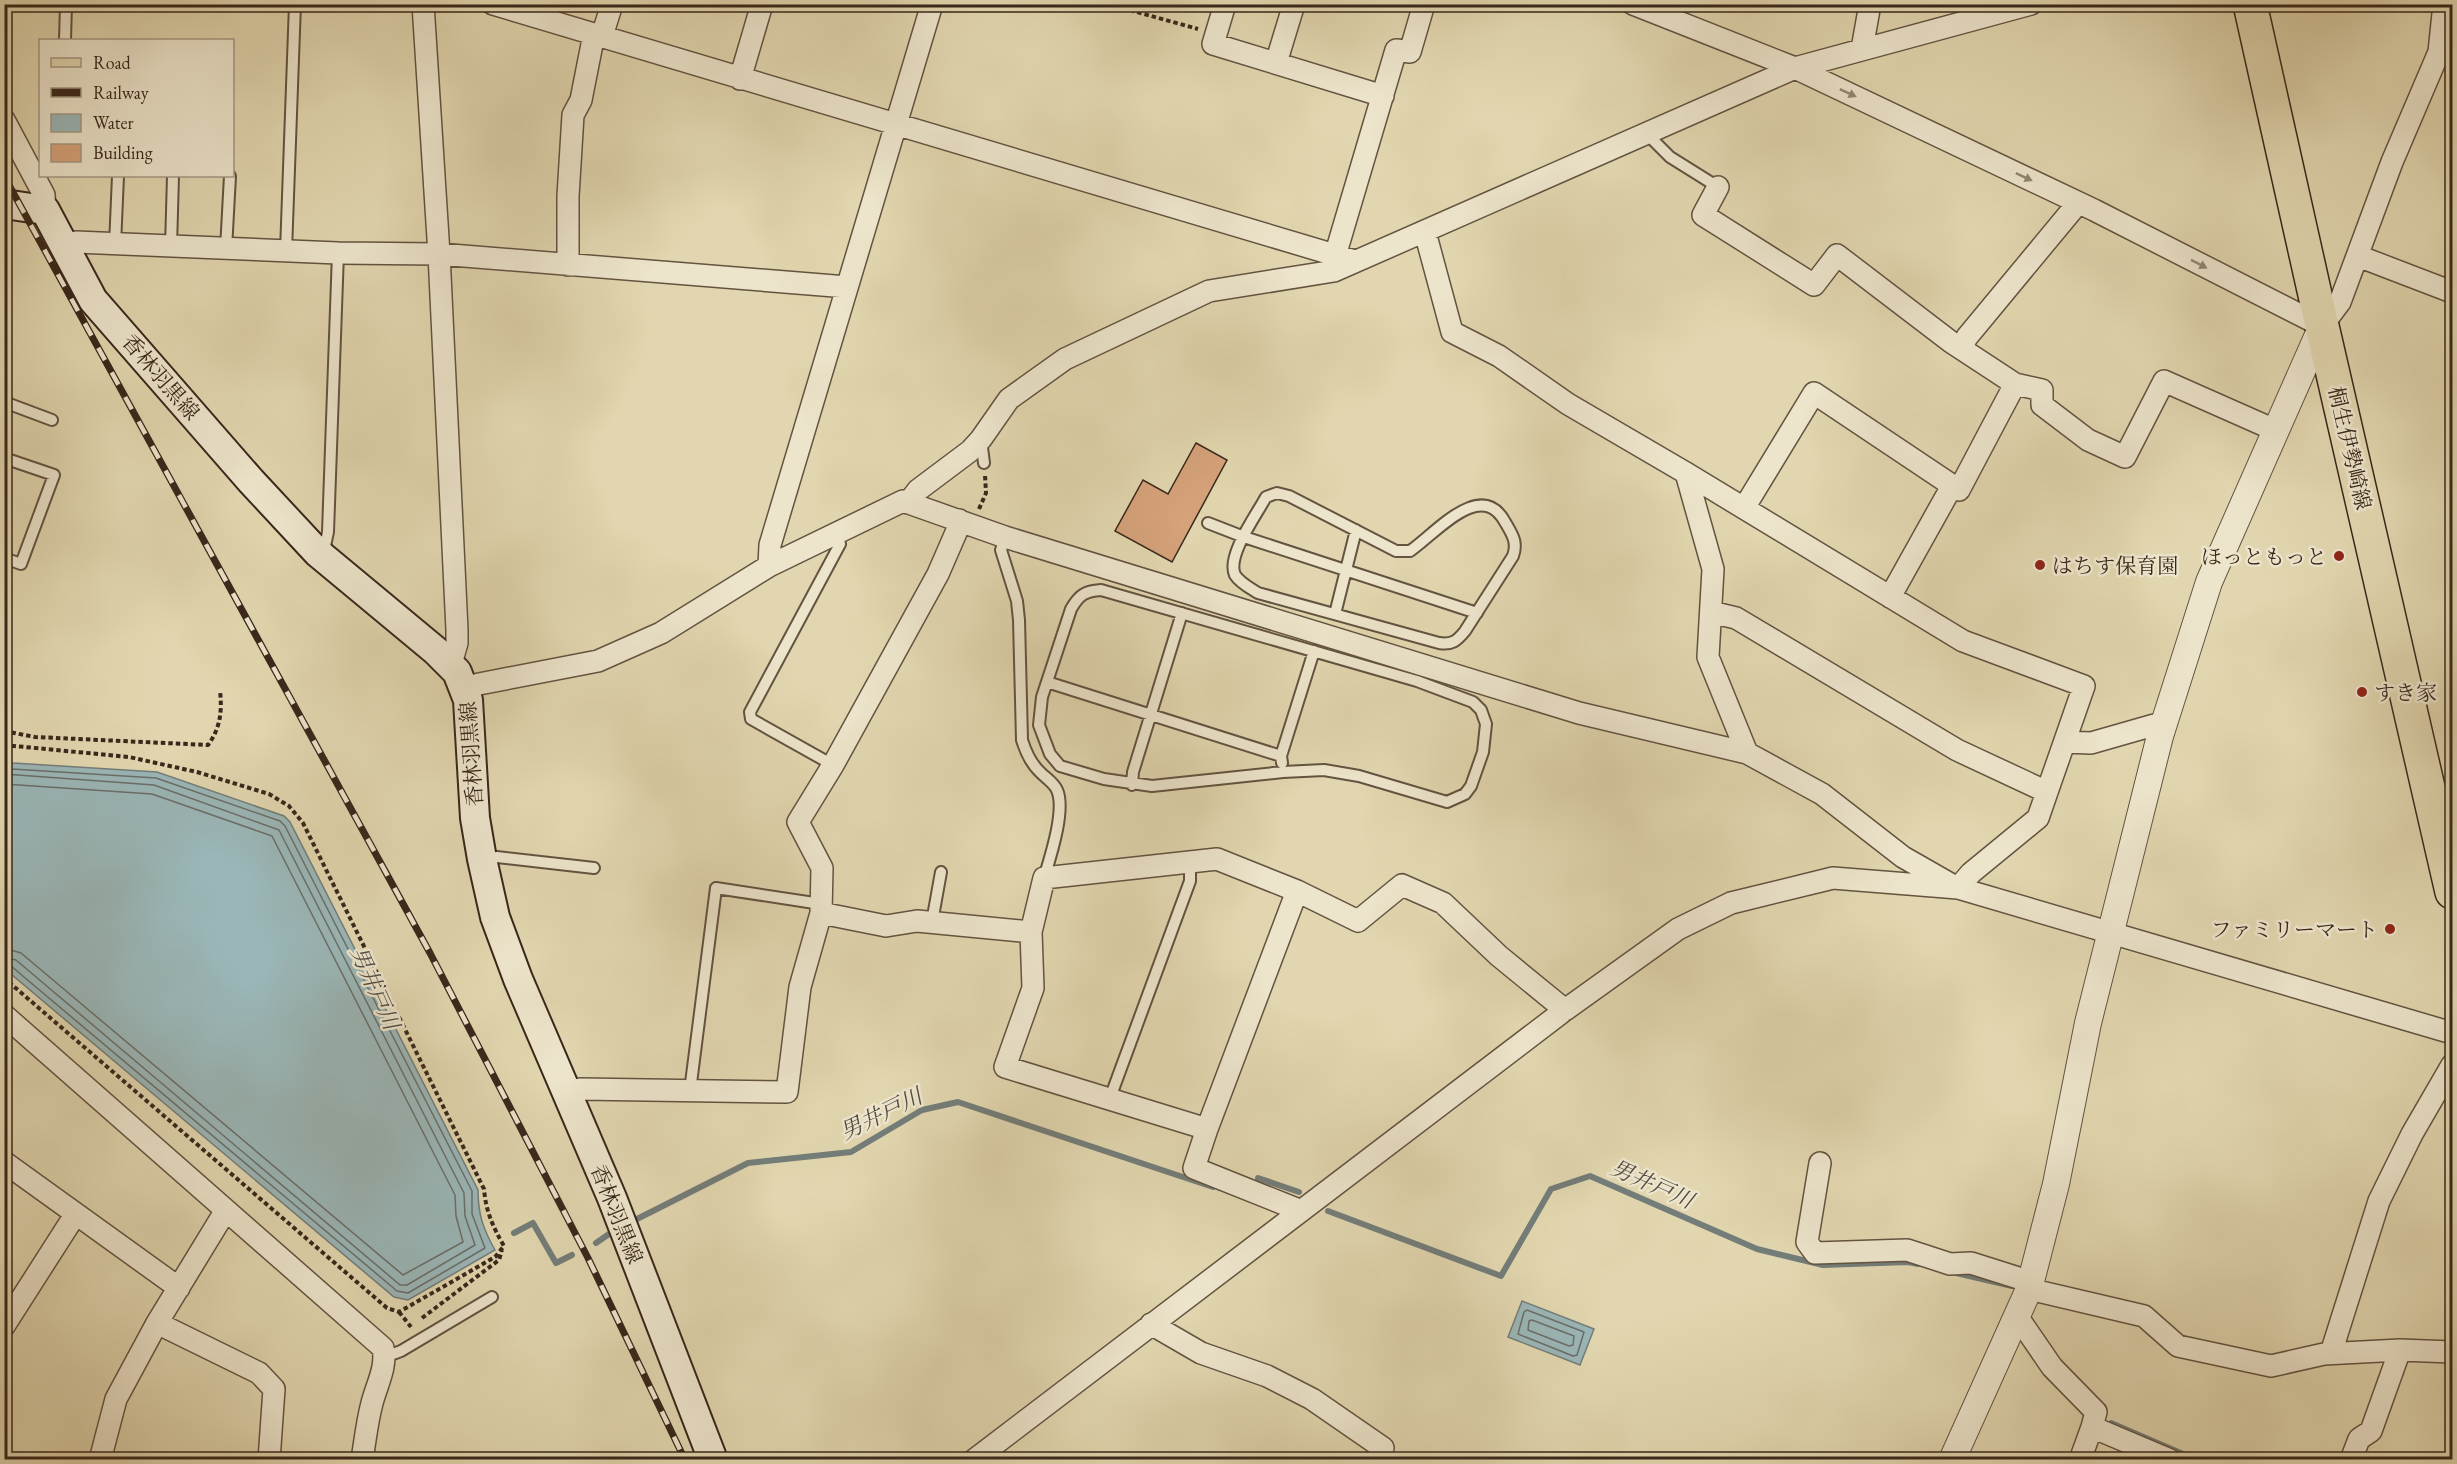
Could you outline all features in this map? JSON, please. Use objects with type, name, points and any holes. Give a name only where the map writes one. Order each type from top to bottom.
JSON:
[{"type":"main road","name":"桐生伊勢崎線","points":[[2250,4],[2452,891]]},
{"type":"main road","points":[[4,204],[45,210]]},
{"type":"main road","name":"香林羽黒線","points":[[45,210],[93,300],[251,481],[318,554],[451,664],[465,689],[468,700],[476,818],[482,860],[495,917],[505,947],[612,1198],[713,1460]]},
{"type":"street","points":[[423,4],[439,254],[457,630],[457,642],[451,664]]},
{"type":"street","points":[[493,4],[1345,258],[1425,232],[1795,68],[1976,13],[2031,4]]},
{"type":"street","points":[[568,265],[568,196],[573,115],[581,100],[598,35],[612,4]]},
{"type":"street","points":[[741,79],[762,4]]},
{"type":"street","points":[[769,566],[770,545],[932,4]]},
{"type":"street","points":[[1225,4],[1213,44],[1383,96]]},
{"type":"street","points":[[1276,63],[1294,4]]},
{"type":"street","points":[[908,503],[918,490],[970,451],[1009,399],[1075,354],[1209,291],[1334,271],[1345,258],[1396,50],[1410,52],[1424,4]]},
{"type":"street","points":[[1633,4],[1795,68],[2078,203],[2322,327]]},
{"type":"street","points":[[1862,49],[1870,4]]},
{"type":"street","points":[[1952,1460],[2030,1285],[2056,1184],[2088,1023],[2163,727],[2210,582],[2322,327],[2340,302],[2392,162],[2439,52],[2444,4]]},
{"type":"street","points":[[4,120],[44,195],[45,210]]},
{"type":"street","points":[[1718,187],[1703,215],[1814,285],[1837,255],[1961,348],[2015,384],[2042,390],[2042,405],[2088,440],[2125,457],[2164,381],[2277,431]]},
{"type":"street","points":[[1961,348],[1967,337],[2078,203]]},
{"type":"street","points":[[1425,232],[1452,332],[1499,356],[1568,404],[1686,472],[1963,642],[2084,686],[2038,818],[1971,873],[1958,888]]},
{"type":"street","points":[[64,246],[76,242],[338,253],[439,254],[848,287]]},
{"type":"street","points":[[2358,256],[2452,292]]},
{"type":"street","points":[[1744,508],[1814,393],[1959,490],[2015,384]]},
{"type":"street","points":[[1686,472],[1713,569],[1708,657],[1747,753]]},
{"type":"street","points":[[1890,597],[1952,486]]},
{"type":"street","points":[[465,689],[479,684],[598,661],[661,633],[769,566],[903,501],[967,519],[1005,537],[1579,713],[1747,753],[1822,794],[1903,857],[1958,888]]},
{"type":"street","points":[[566,1092],[580,1089],[787,1092],[800,987],[821,909],[822,868],[798,822],[833,765],[938,574],[958,528],[967,519]]},
{"type":"street","points":[[1711,612],[1736,618],[1957,750],[2048,792]]},
{"type":"street","points":[[2065,742],[2091,743],[2154,726],[2163,727]]},
{"type":"street","points":[[1207,1129],[1005,1067],[1033,988],[1031,932],[1044,878],[1217,859],[1297,891],[1358,921],[1402,885],[1443,903],[1499,956],[1565,1010]]},
{"type":"street","points":[[974,1460],[1299,1210],[1565,1010],[1678,929],[1731,903],[1833,878],[1958,888],[2452,1034]]},
{"type":"street","points":[[1297,891],[1194,1168],[1299,1210]]},
{"type":"street","points":[[821,909],[886,926],[917,921],[1031,932]]},
{"type":"street","points":[[6,1021],[226,1210],[384,1352],[372,1401],[362,1460]]},
{"type":"street","points":[[2331,1353],[2379,1201],[2412,1134],[2452,1065]]},
{"type":"street","points":[[4,1162],[179,1288]]},
{"type":"street","points":[[1820,1163],[1807,1242],[1815,1253],[1907,1250],[1950,1264],[1971,1263],[2030,1285],[2144,1316],[2178,1346],[2271,1366],[2331,1353],[2400,1350],[2452,1352]]},
{"type":"street","points":[[100,1460],[116,1399],[157,1323],[226,1210]]},
{"type":"street","points":[[4,1326],[75,1215]]},
{"type":"street","points":[[2017,1316],[2052,1367],[2096,1412],[2080,1460]]},
{"type":"street","points":[[157,1323],[259,1373],[274,1389],[269,1460]]},
{"type":"street","points":[[1151,1324],[1201,1353],[1267,1376],[1312,1399],[1383,1448],[1378,1460]]},
{"type":"street","points":[[2351,1460],[2359,1439],[2371,1431],[2400,1350]]},
{"type":"street","points":[[2092,1427],[2170,1460]]},
{"type":"lane","points":[[65,39],[66,4]]},
{"type":"lane","points":[[286,251],[295,4]]},
{"type":"lane","points":[[1647,134],[1670,157],[1718,187]]},
{"type":"lane","points":[[115,245],[118,177]]},
{"type":"lane","points":[[171,247],[173,177]]},
{"type":"lane","points":[[226,249],[230,177]]},
{"type":"lane","points":[[318,554],[325,546],[328,532],[338,253]]},
{"type":"lane","points":[[4,402],[52,420]]},
{"type":"lane","points":[[981,439],[984,463]]},
{"type":"lane","points":[[4,458],[54,476],[21,564],[4,558]]},
{"type":"lane","points":[[1277,493],[1289,496],[1396,551],[1410,551],[1470,506],[1481,503],[1490,506],[1502,515],[1515,538],[1516,546],[1513,556],[1477,614],[1457,640],[1449,644],[1258,592],[1240,581],[1234,573],[1233,562],[1244,537],[1266,497],[1277,493]]},
{"type":"lane","points":[[1208,523],[1477,614]]},
{"type":"lane","points":[[1335,614],[1356,530]]},
{"type":"lane","points":[[833,765],[751,719],[750,712],[840,544],[837,533]]},
{"type":"lane","points":[[1005,537],[1000,550],[1017,601],[1019,620],[1022,740],[1035,768],[1057,789],[1059,799],[1058,815],[1044,878]]},
{"type":"lane","points":[[1101,590],[1182,613],[1417,681],[1473,702],[1481,710],[1487,736],[1471,786],[1465,794],[1447,802],[1338,772],[1283,772],[1152,786],[1104,779],[1060,766],[1050,754],[1039,725],[1042,698],[1071,609],[1077,598],[1088,591],[1101,590]]},
{"type":"lane","points":[[1132,784],[1133,772],[1182,613]]},
{"type":"lane","points":[[1283,772],[1281,756],[1314,651]]},
{"type":"lane","points":[[1047,682],[1281,756]]},
{"type":"lane","points":[[482,860],[496,857],[594,868]]},
{"type":"lane","points":[[1110,1098],[1190,881],[1190,863]]},
{"type":"lane","points":[[932,922],[941,873]]},
{"type":"lane","points":[[690,1090],[716,888],[821,909]]},
{"type":"lane","points":[[384,1352],[401,1351],[492,1297]]},
{"type":"path","points":[[1125,4],[1133,10],[1216,35]]},
{"type":"path","points":[[967,519],[986,493],[984,463]]},
{"type":"path","points":[[4,731],[35,737],[208,745],[218,732],[222,708],[220,690]]},
{"type":"path","points":[[4,745],[129,757],[197,772],[269,794],[289,806],[303,823],[484,1189],[485,1206],[490,1222],[504,1246],[499,1260],[411,1327],[384,1352]]},
{"type":"path","points":[[4,978],[387,1308],[399,1312],[411,1327]]},
{"type":"path","points":[[399,1312],[495,1257],[504,1246]]},
{"type":"water","points":[[5,759],[13,763],[157,772],[284,816],[290,822],[478,1190],[482,1221],[495,1250],[408,1300],[394,1297],[5,969]]},
{"type":"water","points":[[1522,1301],[1594,1329],[1580,1365],[1508,1337]]},
{"type":"building","points":[[1196,443],[1227,460],[1172,562],[1115,531],[1143,480],[1168,494]]},
{"type":"waterway","name":"男井戸川","points":[[637,1219],[748,1163],[851,1152],[922,1110],[958,1102],[1213,1187]]},
{"type":"waterway","name":"男井戸川","points":[[1328,1211],[1501,1276],[1551,1189],[1590,1176],[1757,1249],[1823,1265],[1908,1262],[1918,1264]]},
{"type":"waterway","name":"男井戸川","points":[[1258,1178],[1299,1192]]},
{"type":"waterway","name":"男井戸川","points":[[514,1233],[533,1223],[556,1263],[572,1255]]},
{"type":"waterway","name":"男井戸川","points":[[596,1243],[612,1232]]},
{"type":"waterway","name":"男井戸川","points":[[1952,1272],[2012,1286]]},
{"type":"waterway","name":"男井戸川","points":[[2111,1423],[2197,1460]]},
{"type":"railway","points":[[4,176],[430,953],[588,1258],[685,1460]]},
{"type":"place","name":"ほっともっと","points":[[2339,556]]},
{"type":"place","name":"はちす保育園","points":[[2040,565]]},
{"type":"place","name":"すき家","points":[[2362,692]]},
{"type":"place","name":"ファミリーマート","points":[[2390,929]]}]
